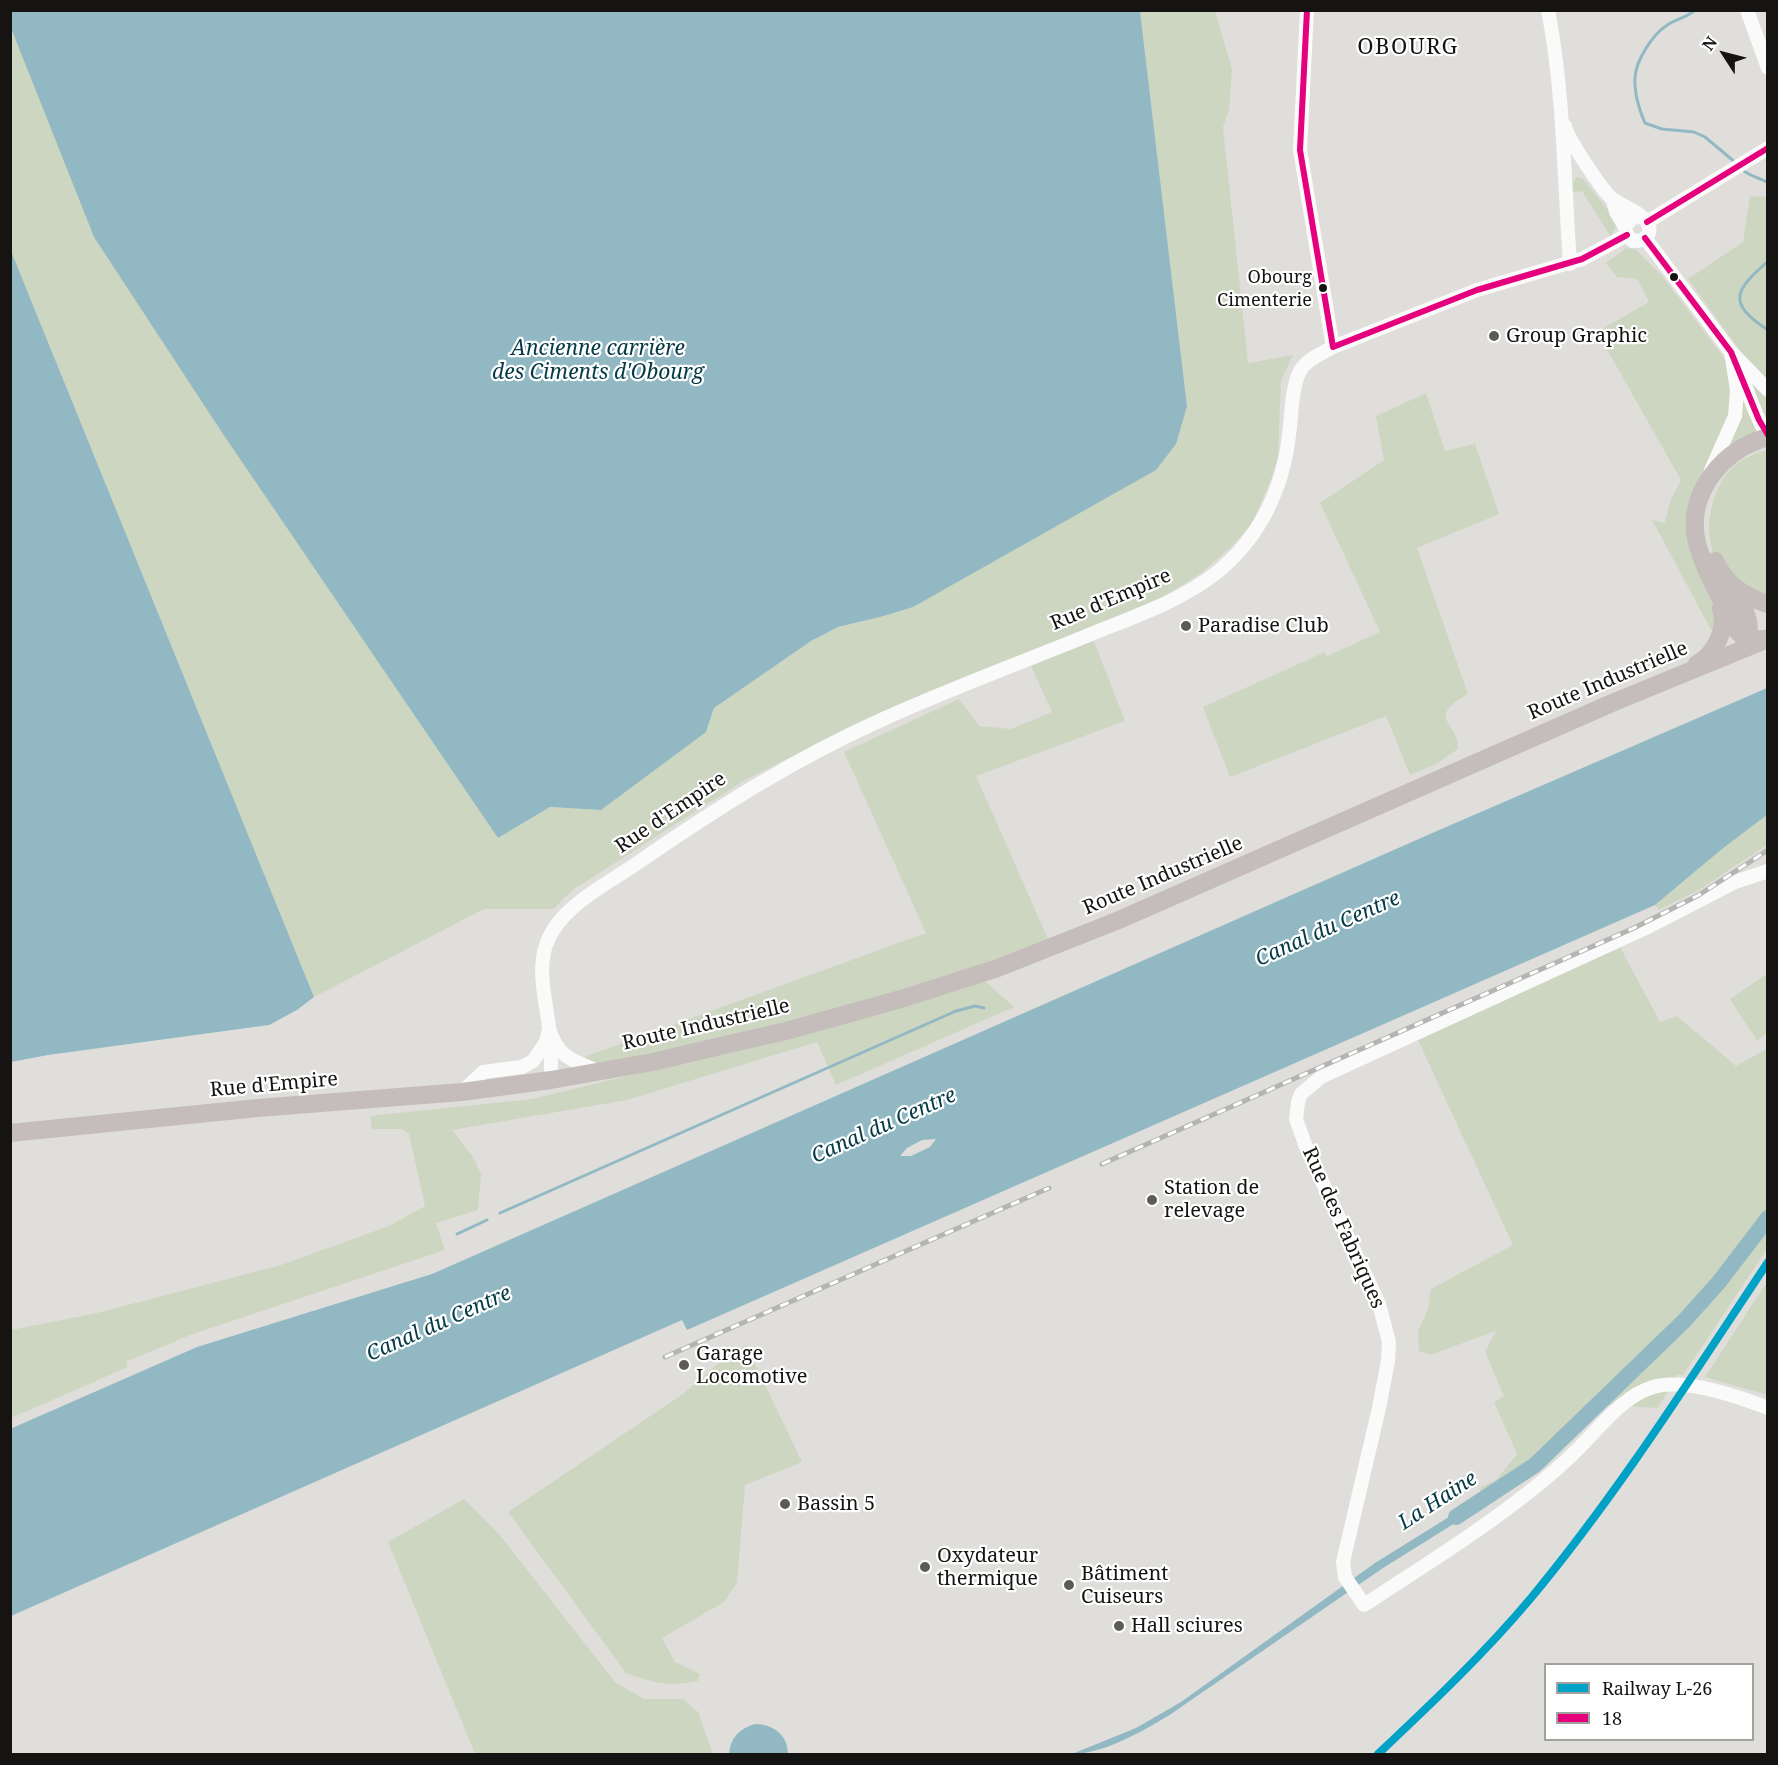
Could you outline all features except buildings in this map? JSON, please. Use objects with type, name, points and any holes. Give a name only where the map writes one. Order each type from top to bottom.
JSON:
[{"type":"main road","points":[[1679,674],[1702,662],[1724,628],[1722,610],[1700,551],[1695,524],[1697,508],[1705,487],[1718,467],[1743,446],[1767,436]]},
{"type":"main road","points":[[1744,645],[1749,621],[1714,558],[1706,531],[1706,520],[1712,494],[1733,463],[1753,450],[1767,446]]},
{"type":"main road","points":[[1700,551],[1735,628],[1743,637],[1744,645]]},
{"type":"main road","points":[[1727,581],[1749,597],[1767,604]]},
{"type":"main road","name":"Route Industrielle","points":[[551,1080],[664,1059],[794,1029],[901,999],[998,968],[1119,920],[1744,645],[1767,639]]},
{"type":"main road","name":"Rue d'Empire","points":[[10,1133],[269,1107],[462,1092],[551,1080]]},
{"type":"street","points":[[1307,10],[1300,150],[1333,347]]},
{"type":"street","points":[[1548,10],[1560,105],[1570,264]]},
{"type":"street","points":[[1747,10],[1767,68]]},
{"type":"street","points":[[1560,105],[1566,134],[1613,200],[1616,212],[1633,241],[1642,241],[1649,232],[1644,220],[1625,204],[1613,200]]},
{"type":"street","points":[[1626,231],[1629,220],[1644,220],[1767,148]]},
{"type":"street","points":[[1564,177],[1573,170],[1588,167]]},
{"type":"street","name":"Rue d'Empire","points":[[551,1080],[549,1029],[542,960],[545,946],[557,923],[578,904],[771,776],[880,720],[1168,603],[1194,588],[1234,557],[1253,535],[1265,516],[1279,480],[1288,447],[1295,385],[1299,374],[1311,360],[1333,347],[1477,290],[1570,264],[1626,231]]},
{"type":"street","points":[[1645,238],[1731,352],[1767,390]]},
{"type":"street","points":[[1731,352],[1767,436]]},
{"type":"street","points":[[1705,487],[1735,416],[1737,390],[1731,352]]},
{"type":"street","name":"Rue des Fabriques","points":[[1767,871],[1735,882],[1646,928],[1321,1077],[1301,1094],[1296,1119],[1301,1135],[1379,1304],[1389,1342],[1388,1361],[1379,1408],[1342,1562],[1345,1577],[1364,1605],[1502,1512],[1555,1471],[1630,1398],[1646,1389],[1672,1385],[1717,1392],[1767,1408]]},
{"type":"street","points":[[549,1029],[553,1040],[564,1056],[599,1072]]},
{"type":"street","points":[[462,1092],[483,1071],[522,1067],[533,1061],[546,1042],[549,1029]]},
{"type":"green space","points":[[1140,11],[1215,11],[1232,69],[1229,110],[1223,127],[1248,363],[1293,355],[1281,380],[1278,456],[1272,477],[1252,524],[1231,547],[1200,574],[1165,596],[865,720],[745,780],[574,889],[553,909],[484,909],[314,997],[11,251],[10,28],[498,838],[550,807],[601,810],[708,727],[714,708],[811,641],[838,627],[880,617],[1187,406]]},
{"type":"green space","points":[[1577,177],[1583,179],[1608,210],[1616,226],[1611,237],[1582,191],[1572,192],[1571,185]]},
{"type":"green space","points":[[1750,196],[1767,197],[1767,385],[1688,279],[1743,242]]},
{"type":"green space","points":[[1626,248],[1635,249],[1663,277],[1725,359],[1730,374],[1731,418],[1695,495],[1719,612],[1714,635],[1652,520],[1665,523],[1670,501],[1681,480],[1597,332],[1649,302],[1637,279],[1617,277],[1606,263]]},
{"type":"green space","points":[[1748,376],[1767,398],[1767,429]]},
{"type":"green space","points":[[1740,389],[1760,434],[1724,455]]},
{"type":"green space","points":[[1426,393],[1445,451],[1475,444],[1499,514],[1417,548],[1468,694],[1455,702],[1446,715],[1457,740],[1458,749],[1436,764],[1410,775],[1386,716],[1230,777],[1203,707],[1325,652],[1327,656],[1380,632],[1320,503],[1384,460],[1376,416]]},
{"type":"green space","points":[[1767,450],[1767,600],[1722,568],[1715,557],[1709,529],[1713,501],[1725,476],[1741,461]]},
{"type":"green space","points":[[1093,639],[1125,721],[976,776],[1052,948],[978,975],[1014,1007],[836,1085],[817,1042],[627,1100],[452,1130],[473,1157],[481,1174],[478,1210],[436,1223],[445,1250],[190,1335],[126,1362],[128,1367],[11,1418],[11,1330],[97,1313],[281,1265],[389,1226],[425,1206],[409,1134],[402,1129],[372,1129],[370,1116],[532,1099],[812,1031],[599,1072],[584,1057],[926,933],[844,752],[959,699],[979,726],[1011,729],[1052,712],[1031,666]]},
{"type":"green space","points":[[1767,815],[1767,845],[1699,890],[1659,910],[1655,905]]},
{"type":"green space","points":[[1620,947],[1660,1022],[1677,1016],[1736,1066],[1767,1049],[1767,1249],[1683,1375],[1677,1375],[1658,1408],[1606,1405],[1545,1467],[1487,1504],[1479,1488],[1496,1480],[1517,1454],[1494,1402],[1504,1396],[1485,1352],[1496,1331],[1430,1355],[1419,1351],[1418,1331],[1428,1309],[1431,1289],[1513,1245],[1417,1038]]},
{"type":"green space","points":[[1767,974],[1767,1033],[1757,1041],[1730,999]]},
{"type":"green space","points":[[1767,1282],[1767,1395],[1705,1377]]},
{"type":"green space","points":[[746,1345],[802,1462],[745,1485],[737,1583],[724,1602],[662,1638],[675,1662],[700,1674],[698,1681],[678,1684],[661,1683],[626,1673],[508,1512],[683,1394],[727,1356]]},
{"type":"green space","points":[[464,1499],[499,1534],[615,1682],[644,1699],[683,1699],[698,1712],[713,1754],[475,1754],[388,1542]]},
{"type":"water","name":"Ancienne carrière des Ciments d'Obourg","points":[[10,11],[1140,11],[1187,406],[1176,444],[1156,470],[913,607],[838,627],[811,641],[714,708],[706,732],[601,810],[550,807],[498,838],[221,431],[94,237],[11,28]]},
{"type":"water","points":[[11,251],[314,997],[297,1010],[269,1025],[11,1062]]},
{"type":"water","name":"Canal du Centre","points":[[1767,688],[1767,815],[1655,905],[687,1330],[682,1320],[11,1616],[10,1429],[197,1347],[432,1274]]},
{"type":"water","points":[[1473,1502],[1476,1510],[1383,1568],[1168,1716],[1109,1746],[1072,1754],[1136,1728],[1181,1702],[1375,1563]]},
{"type":"water","points":[[755,1724],[768,1726],[778,1732],[785,1741],[788,1754],[729,1754],[731,1743],[737,1734]]},
{"type":"pier","points":[[936,1139],[930,1147],[911,1156],[900,1156],[907,1148],[922,1140]]},
{"type":"waterway","points":[[1695,10],[1661,30],[1646,49],[1638,64],[1635,77],[1639,106],[1645,123],[1662,129],[1694,132],[1705,137],[1736,163]]},
{"type":"waterway","points":[[1743,170],[1768,183]]},
{"type":"waterway","points":[[1768,261],[1748,280],[1740,296],[1745,311],[1768,330]]},
{"type":"waterway","points":[[500,1213],[956,1011],[975,1006],[984,1008]]},
{"type":"waterway","name":"La Haine","points":[[1456,1517],[1535,1465],[1684,1321],[1719,1282],[1768,1218]]},
{"type":"waterway","points":[[457,1234],[487,1220]]},
{"type":"railway","points":[[1102,1164],[1634,928],[1699,895],[1768,850]]},
{"type":"railway","points":[[665,1357],[1049,1188]]},
{"type":"rail line","name":"L-26","points":[[1378,1754],[1495,1639],[1563,1558],[1625,1475],[1768,1262]]},
{"type":"transit line","name":"18","points":[[1307,10],[1300,150],[1333,347]]},
{"type":"transit line","name":"18","points":[[1647,222],[1768,148]]},
{"type":"transit line","name":"18","points":[[1333,347],[1477,290],[1582,259],[1627,235]]},
{"type":"transit line","name":"18","points":[[1645,238],[1731,352],[1759,420],[1768,435]]},
{"type":"place","name":"Obourg Cimenterie","points":[[1323,288]]},
{"type":"place","name":"Group Graphic","points":[[1494,336]]},
{"type":"place","name":"Paradise Club","points":[[1186,626]]},
{"type":"place","name":"Station de relevage","points":[[1152,1200]]},
{"type":"place","name":"Garage Locomotive","points":[[684,1365]]},
{"type":"place","name":"Bassin 5","points":[[785,1504]]},
{"type":"place","name":"Oxydateur thermique","points":[[925,1567]]},
{"type":"place","name":"Bâtiment Cuiseurs","points":[[1069,1585]]},
{"type":"place","name":"Hall sciures","points":[[1119,1626]]},
{"type":"district","name":"OBOURG","points":[[1408,48]]}]
